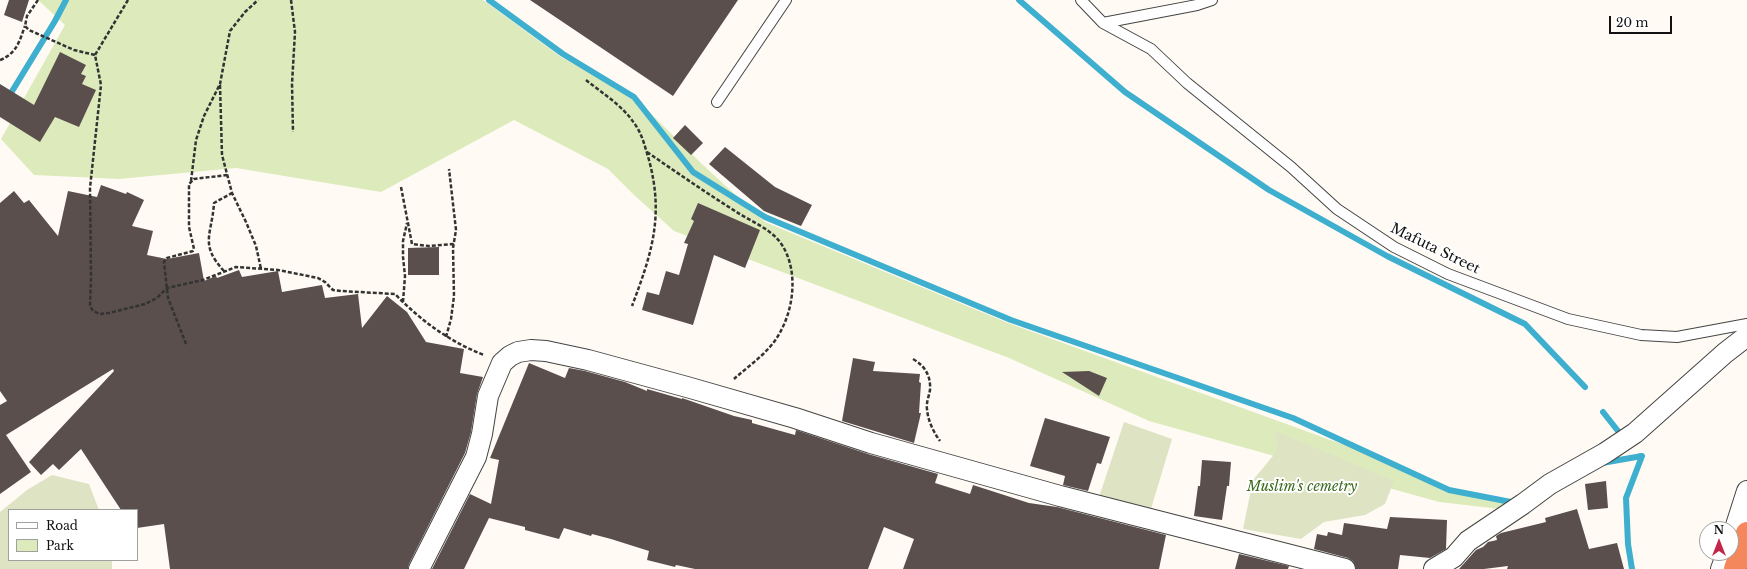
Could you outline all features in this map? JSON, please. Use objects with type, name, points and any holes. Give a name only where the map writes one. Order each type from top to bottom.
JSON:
[{"type":"highway","points":[[1735,569],[1747,533]]},
{"type":"street","points":[[1434,569],[1454,557],[1468,541],[1550,484],[1605,453],[1635,433],[1725,353],[1747,336]]},
{"type":"street","points":[[419,569],[476,457],[482,434],[488,396],[502,363],[510,356],[518,352],[531,350],[546,351],[588,360],[795,418],[871,443],[1067,498],[1345,569]]},
{"type":"street","points":[[1737,521],[1747,491]]},
{"type":"lane","points":[[717,102],[786,0]]},
{"type":"lane","name":"Mafuta Street","points":[[1081,0],[1103,23],[1151,49],[1187,83],[1290,167],[1337,209],[1394,247],[1448,274],[1568,319],[1640,335],[1677,337],[1747,324]]},
{"type":"lane","points":[[1103,23],[1197,5],[1212,0]]},
{"type":"path","points":[[0,60],[9,57],[16,49],[25,26],[27,16],[38,0]]},
{"type":"path","points":[[128,0],[95,55],[101,85],[90,188],[90,306],[93,311],[100,314],[109,313],[145,304],[157,298],[167,288],[203,280],[236,267],[278,270],[318,278],[325,282],[333,290],[395,294],[412,312],[446,337],[477,353],[502,363]]},
{"type":"path","points":[[258,0],[245,12],[230,31],[220,84],[222,154],[232,193],[256,246],[261,269]]},
{"type":"path","points":[[291,0],[295,32],[292,84],[293,132]]},
{"type":"path","points":[[25,26],[29,30],[74,50],[95,55]]},
{"type":"path","points":[[586,80],[624,111],[635,123],[647,152],[653,174],[655,223],[651,252],[632,306]]},
{"type":"path","points":[[186,344],[173,312],[167,288],[164,266],[167,258],[193,251],[194,249],[188,227],[189,184],[191,181],[196,140],[204,116],[220,84]]},
{"type":"path","points":[[647,152],[711,196],[768,231],[779,242],[789,258],[793,279],[792,301],[781,331],[769,349],[715,395]]},
{"type":"path","points":[[446,337],[451,319],[454,296],[454,244],[456,230],[449,169]]},
{"type":"path","points":[[191,181],[194,179],[227,175]]},
{"type":"path","points":[[401,187],[410,242],[413,246],[454,244]]},
{"type":"path","points":[[224,271],[215,261],[210,251],[208,242],[214,204],[232,193]]},
{"type":"path","points":[[402,302],[405,276],[402,257],[407,220]]},
{"type":"path","points":[[914,359],[920,363],[928,373],[930,389],[927,408],[931,427],[956,466]]},
{"type":"green space","points":[[38,0],[483,0],[561,57],[634,97],[702,164],[765,222],[1008,323],[1372,455],[1446,492],[1524,506],[1517,511],[1439,502],[1149,421],[1009,358],[674,231],[608,169],[514,120],[381,192],[236,168],[119,179],[34,175],[1,139],[65,25]]},
{"type":"green space","points":[[1124,422],[1172,439],[1151,509],[1099,497]]},
{"type":"green space","name":"Muslim's cemetry","points":[[1276,431],[1394,481],[1385,504],[1365,515],[1324,522],[1301,539],[1243,529],[1253,480],[1277,451]]},
{"type":"green space","points":[[52,475],[89,484],[99,509],[8,509],[8,561],[112,561],[112,569],[0,569],[0,512],[27,490]]},
{"type":"building","points":[[9,0],[29,0],[22,22],[4,15]]},
{"type":"building","points":[[530,0],[738,0],[673,96]]},
{"type":"building","points":[[60,52],[86,65],[81,74],[86,76],[82,84],[96,90],[79,127],[55,117],[40,142],[0,117],[0,84],[34,105]]},
{"type":"building","points":[[685,125],[703,143],[691,155],[673,138]]},
{"type":"building","points":[[725,147],[775,187],[812,205],[801,226],[764,211],[709,164]]},
{"type":"building","points":[[101,185],[126,194],[127,192],[144,200],[132,226],[153,231],[147,255],[167,259],[199,253],[204,281],[239,270],[242,277],[278,271],[282,292],[322,285],[325,298],[358,294],[362,328],[387,296],[407,312],[426,342],[464,349],[460,373],[483,377],[477,394],[471,432],[465,453],[409,564],[408,569],[170,569],[164,524],[138,528],[138,509],[120,509],[81,449],[59,470],[53,464],[41,475],[29,462],[114,371],[113,369],[6,435],[31,472],[0,494],[0,405],[7,401],[0,391],[0,203],[14,191],[24,203],[29,200],[58,236],[68,191],[97,197]]},
{"type":"building","points":[[698,203],[760,230],[745,268],[714,255],[693,325],[642,310],[647,292],[659,295],[666,271],[679,275],[688,244],[684,243],[694,221],[691,219]]},
{"type":"building","points":[[439,247],[439,275],[408,275],[408,248]]},
{"type":"building","points":[[853,358],[875,362],[873,371],[920,374],[919,382],[921,383],[919,413],[921,413],[914,443],[842,421]]},
{"type":"building","points":[[529,363],[565,378],[569,368],[585,371],[625,382],[647,391],[647,389],[682,398],[734,416],[752,420],[752,423],[795,435],[796,430],[868,454],[938,474],[935,483],[970,494],[973,485],[1029,503],[1057,507],[1166,535],[1159,569],[903,569],[914,539],[884,527],[868,569],[695,569],[676,565],[675,567],[647,560],[649,551],[592,534],[591,536],[564,528],[559,539],[525,530],[525,527],[489,518],[464,569],[432,569],[470,494],[491,504],[499,460],[490,458]]},
{"type":"building","points":[[1089,371],[1107,378],[1099,396],[1062,372]]},
{"type":"building","points":[[1045,418],[1110,437],[1101,464],[1097,463],[1088,491],[1063,485],[1065,476],[1030,466]]},
{"type":"building","points":[[1202,460],[1231,462],[1229,486],[1227,486],[1222,520],[1194,516],[1198,486],[1200,486]]},
{"type":"building","points":[[1606,481],[1608,508],[1588,510],[1585,484]]},
{"type":"building","points":[[1577,509],[1589,549],[1617,543],[1624,569],[1507,569],[1508,566],[1484,569],[1459,569],[1476,550],[1483,547],[1488,542],[1497,540],[1496,536],[1501,533],[1546,522],[1545,518]]},
{"type":"building","points":[[1390,517],[1447,520],[1446,549],[1430,558],[1400,555],[1398,569],[1356,569],[1353,561],[1348,558],[1314,549],[1317,534],[1327,536],[1328,532],[1342,535],[1344,523],[1387,529]]},
{"type":"building","points":[[1239,554],[1289,566],[1288,569],[1235,569]]},
{"type":"waterway","points":[[0,111],[55,21],[66,0]]},
{"type":"waterway","points":[[489,0],[563,54],[634,97],[693,172],[765,217],[1011,320],[1293,418],[1449,490],[1516,503]]},
{"type":"waterway","points":[[1019,0],[1125,92],[1269,190],[1387,256],[1525,324],[1585,387]]},
{"type":"waterway","points":[[1603,412],[1618,431]]},
{"type":"waterway","points":[[1632,569],[1628,544],[1626,498],[1642,456],[1640,456]]},
{"type":"waterway","points":[[1602,463],[1642,456]]}]
